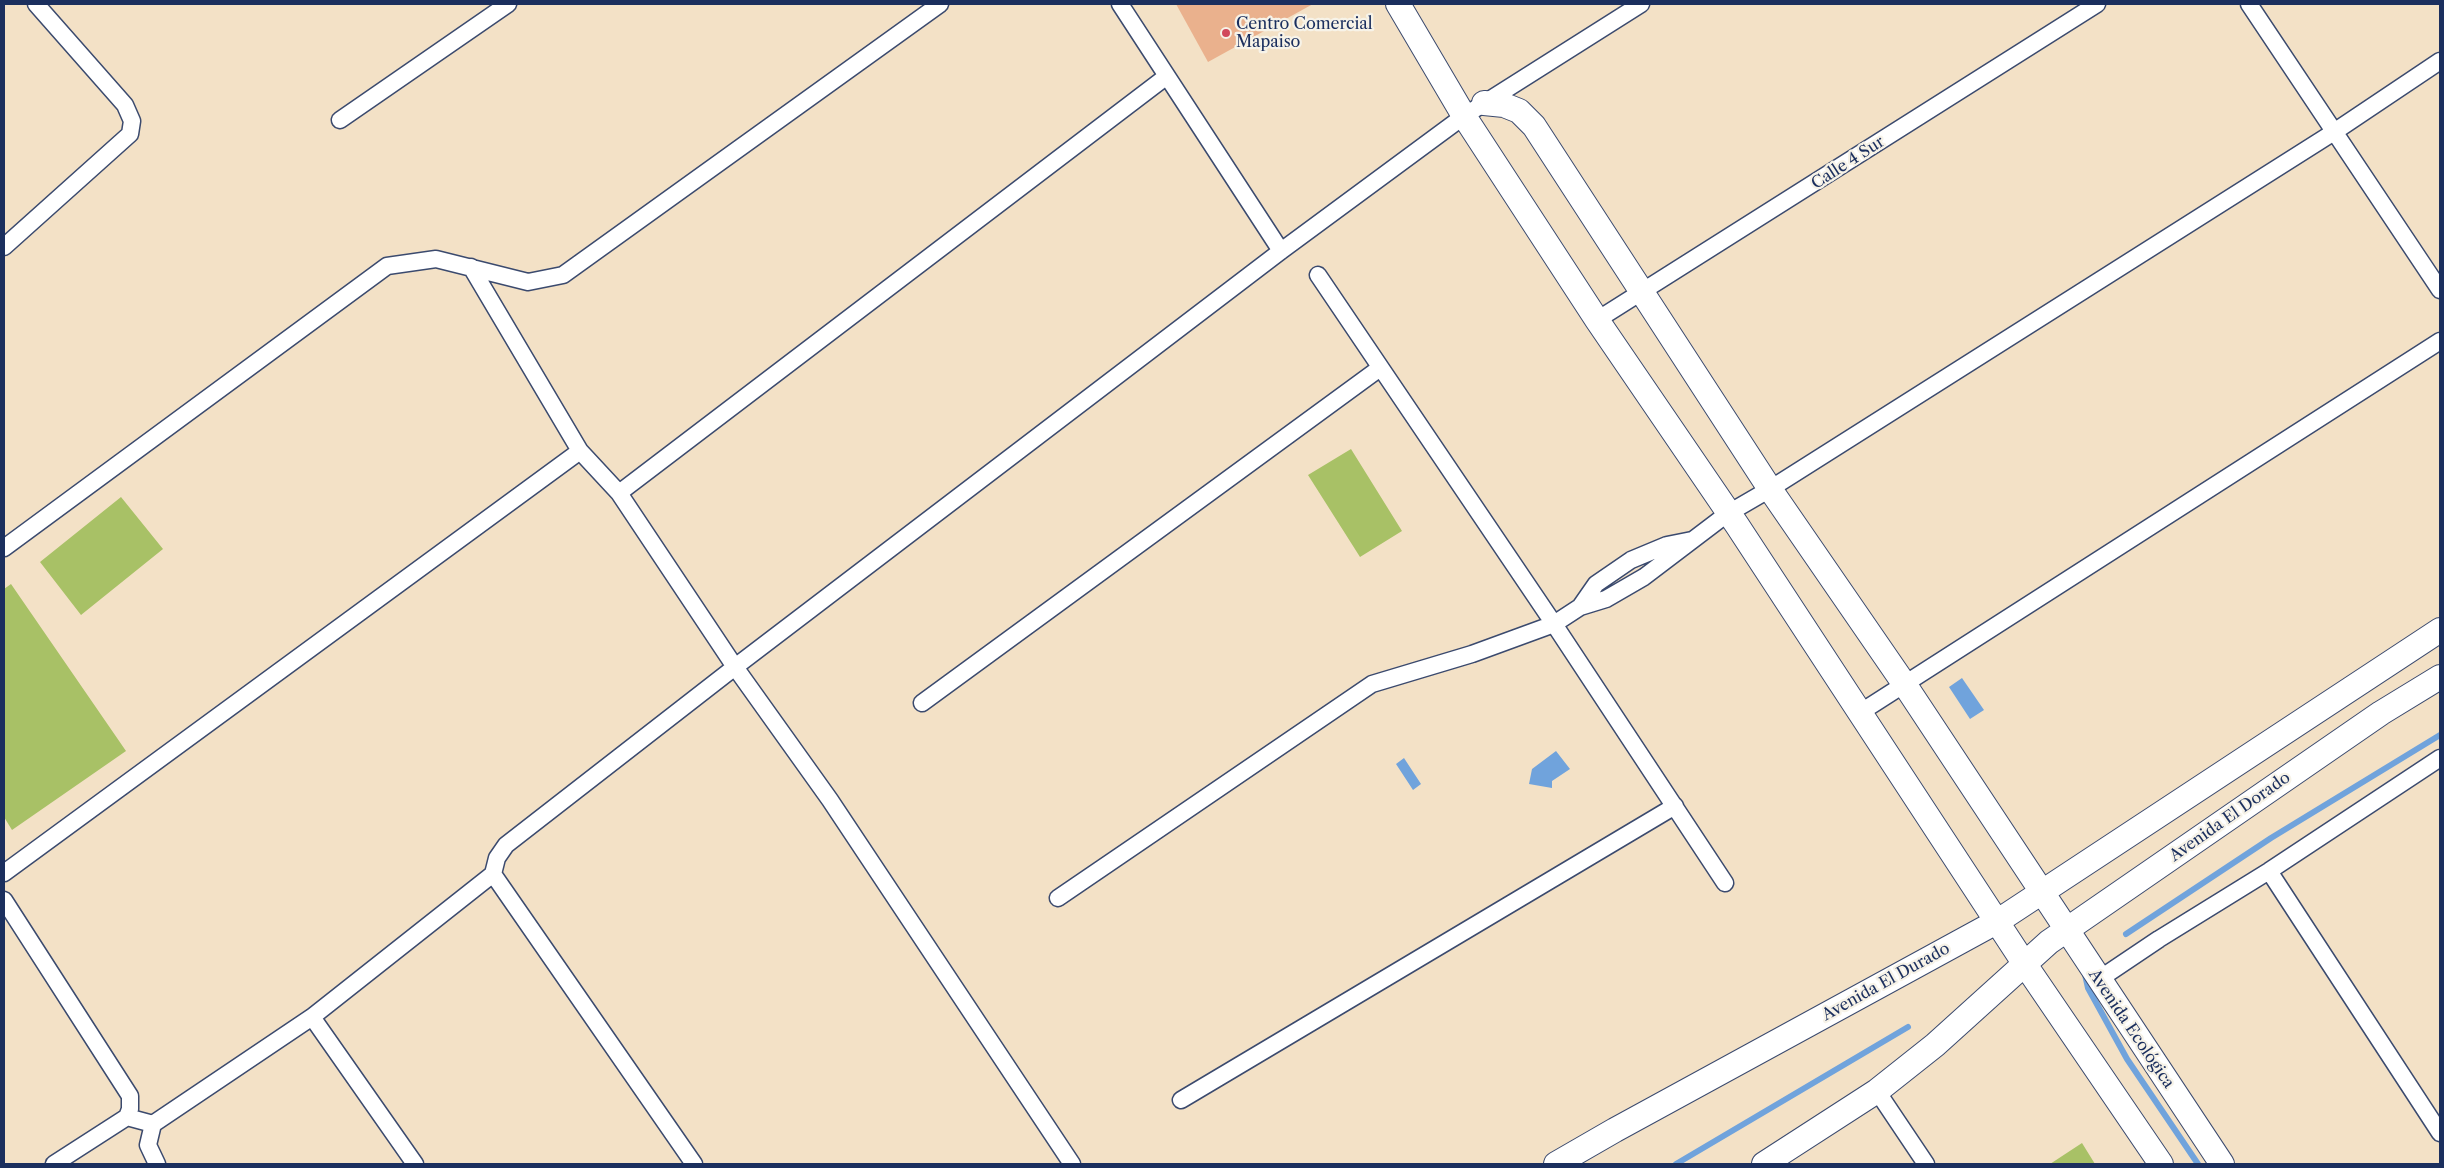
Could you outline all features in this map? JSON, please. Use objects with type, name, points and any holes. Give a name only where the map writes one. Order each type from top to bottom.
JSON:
[{"type":"street","points":[[4,247],[130,134],[132,121],[125,105],[36,4]]},
{"type":"street","points":[[340,120],[508,4]]},
{"type":"street","points":[[4,548],[387,266],[436,259],[528,282],[564,274],[940,4]]},
{"type":"street","points":[[1120,4],[1281,251]]},
{"type":"street","points":[[1398,4],[1464,116],[1597,320],[1861,712],[2024,963],[2161,1164]]},
{"type":"street","points":[[157,1164],[148,1145],[154,1124],[312,1017],[493,874],[496,858],[506,846],[735,667],[1281,251],[1464,116],[1641,4]]},
{"type":"street","name":"Calle 4 Sur","points":[[1597,320],[1643,293],[2097,4]]},
{"type":"street","points":[[2249,4],[2440,290]]},
{"type":"street","points":[[1058,898],[1372,684],[1472,654],[1554,624],[1580,607],[1596,584],[1631,560],[1667,545],[1692,540],[1727,514],[1770,489],[2334,132],[2440,61]]},
{"type":"street","points":[[619,493],[1167,76]]},
{"type":"street","name":"Avenida Ecológica","points":[[1484,103],[1504,105],[1519,111],[1534,126],[1770,489],[1905,685],[2098,980],[2222,1164]]},
{"type":"street","points":[[471,267],[580,451],[619,493],[735,667],[830,800],[1072,1164]]},
{"type":"street","points":[[1318,274],[1554,624],[1725,883]]},
{"type":"street","points":[[1861,712],[2440,342]]},
{"type":"street","points":[[922,703],[1380,368]]},
{"type":"street","points":[[4,873],[580,451]]},
{"type":"street","name":"Avenida El Durado","points":[[1556,1164],[1998,921],[2204,783],[2440,630]]},
{"type":"street","name":"Avenida El Dorado","points":[[2024,963],[2066,930],[2381,713],[2440,677]]},
{"type":"street","points":[[2098,980],[2159,939],[2438,765]]},
{"type":"street","points":[[1181,1100],[1675,806]]},
{"type":"street","points":[[2269,871],[2440,1133]]},
{"type":"street","points":[[493,874],[694,1164]]},
{"type":"street","points":[[4,900],[130,1096],[130,1109],[127,1117],[54,1164]]},
{"type":"street","points":[[1764,1164],[1878,1090],[1935,1045],[2024,963]]},
{"type":"street","points":[[312,1017],[415,1164]]},
{"type":"street","points":[[1878,1090],[1926,1164]]},
{"type":"street","points":[[127,1117],[154,1124]]},
{"type":"green space","points":[[1351,449],[1402,531],[1360,557],[1308,475]]},
{"type":"green space","points":[[121,497],[163,549],[81,615],[40,562]]},
{"type":"green space","points":[[11,584],[126,751],[12,830],[4,817],[4,589]]},
{"type":"green space","points":[[2082,1143],[2095,1164],[2050,1164]]},
{"type":"water","points":[[1962,678],[1984,710],[1970,719],[1949,687]]},
{"type":"water","points":[[1556,751],[1570,769],[1552,781],[1552,788],[1529,784],[1532,769]]},
{"type":"water","points":[[1404,758],[1421,784],[1413,790],[1396,764]]},
{"type":"building","name":"Centro Comercial Mapaiso","points":[[1176,4],[1313,4],[1208,62]]},
{"type":"waterway","points":[[2126,934],[2271,838],[2440,735]]},
{"type":"waterway","points":[[2084,970],[2088,988],[2127,1059],[2198,1164]]},
{"type":"waterway","points":[[1676,1164],[1908,1027]]},
{"type":"place","name":"Centro Comercial Mapaiso","points":[[1226,33]]}]
